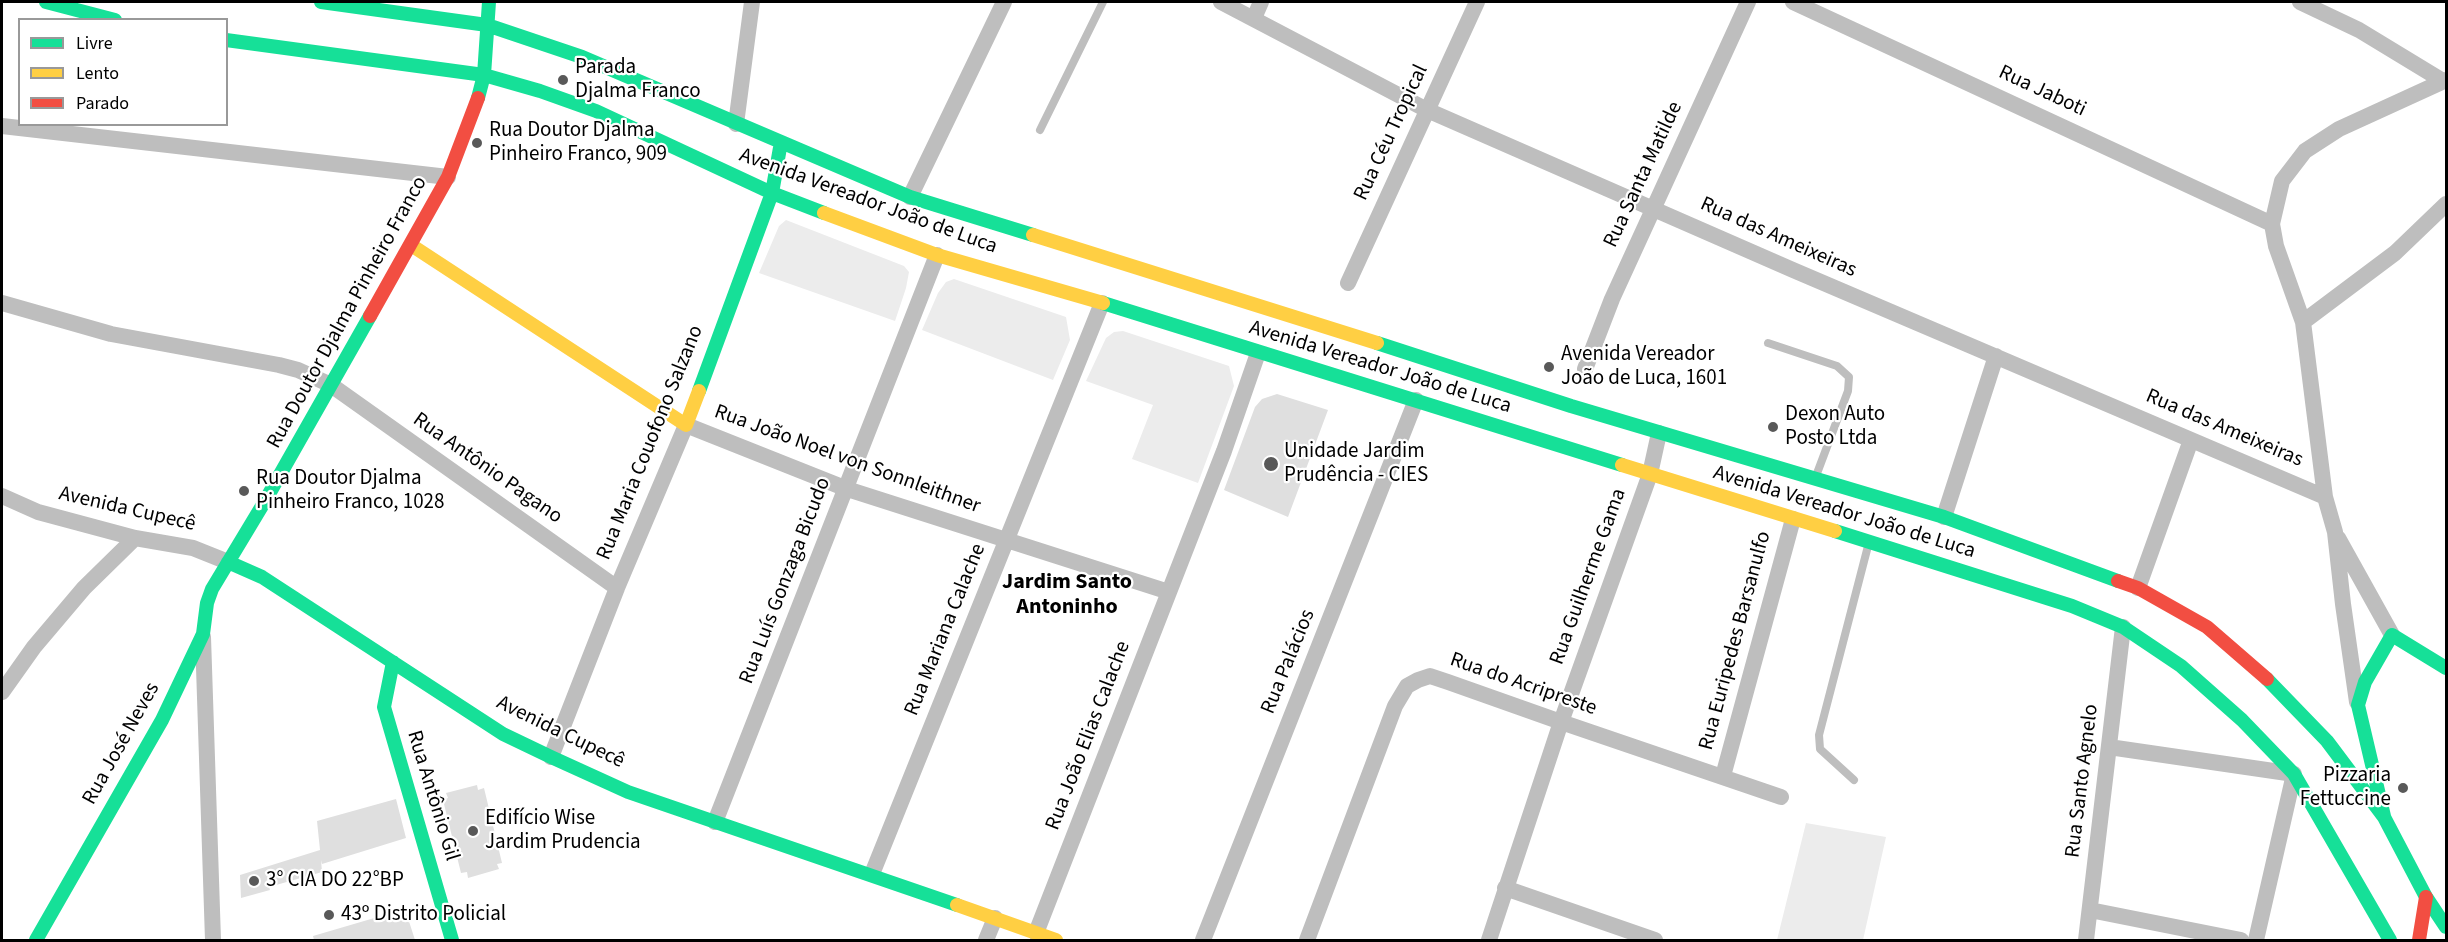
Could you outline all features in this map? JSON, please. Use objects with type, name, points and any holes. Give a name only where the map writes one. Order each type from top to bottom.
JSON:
[{"type":"main road","points":[[46,2],[107,18]]},
{"type":"main road","name":"Avenida Vereador João de Luca","points":[[321,2],[487,25],[582,57],[910,197],[1659,433],[1944,518],[2138,588],[2207,627],[2264,676],[2327,741],[2384,817]]},
{"type":"main road","points":[[487,25],[489,2]]},
{"type":"main road","name":"Rua Doutor Djalma Pinheiro Franco","points":[[228,562],[331,386],[448,177],[475,111],[484,75],[487,25]]},
{"type":"main road","name":"Avenida Vereador João de Luca","points":[[228,40],[484,75],[540,91],[596,111],[772,193],[937,255],[1102,303],[1869,542],[2072,606],[2123,627],[2181,666],[2242,720],[2294,774],[2390,940]]},
{"type":"main road","name":"Rua Maria Couofono Salzano","points":[[686,425],[772,193],[781,142]]},
{"type":"main road","name":"Rua João Noel von Sonnleithner","points":[[411,245],[686,425]]},
{"type":"main road","name":"Rua José Neves","points":[[36,940],[162,720],[203,634],[207,603],[212,589],[228,562]]},
{"type":"main road","name":"Avenida Cupecê","points":[[228,562],[262,577],[503,734],[551,757],[628,792],[872,874],[1056,940]]},
{"type":"main road","points":[[2446,668],[2392,635],[2372,667],[2358,705],[2384,817],[2426,897],[2446,927]]},
{"type":"main road","name":"Rua Antônio Gil","points":[[393,662],[384,707],[452,940]]},
{"type":"main road","points":[[2343,761],[2361,751],[2367,740]]},
{"type":"main road","points":[[2419,940],[2426,897]]},
{"type":"street","points":[[736,124],[752,2]]},
{"type":"street","points":[[910,197],[1005,2]]},
{"type":"street","name":"Rua das Ameixeiras","points":[[1221,2],[1427,110],[1793,270],[2325,497]]},
{"type":"street","points":[[1254,18],[1261,2]]},
{"type":"street","name":"Rua Céu Tropical","points":[[1348,284],[1478,2]]},
{"type":"street","name":"Rua Santa Matilde","points":[[1585,369],[1612,299],[1748,2]]},
{"type":"street","name":"Rua Jaboti","points":[[1793,2],[2272,224]]},
{"type":"street","points":[[2300,2],[2359,30],[2445,80]]},
{"type":"street","points":[[2358,705],[2335,532],[2325,497],[2303,322],[2276,246],[2272,224],[2282,181],[2305,152],[2339,129],[2445,80]]},
{"type":"street","points":[[2,126],[448,177]]},
{"type":"street","points":[[2303,322],[2395,253],[2446,204]]},
{"type":"street","name":"Rua Luís Gonzaga Bicudo","points":[[715,822],[937,255]]},
{"type":"street","name":"Rua Antônio Pagano","points":[[2,303],[111,334],[298,370],[331,386],[616,588]]},
{"type":"street","name":"Rua Mariana Calache","points":[[872,874],[1102,303]]},
{"type":"street","name":"Rua João Elias Calache","points":[[1036,933],[1224,451],[1258,353]]},
{"type":"street","points":[[1944,518],[1996,356]]},
{"type":"street","name":"Rua Palácios","points":[[1203,940],[1416,400]]},
{"type":"street","name":"Rua João Noel von Sonnleithner","points":[[686,425],[847,489],[1006,542],[1169,592]]},
{"type":"street","name":"Rua Maria Couofono Salzano","points":[[551,757],[616,588],[686,425]]},
{"type":"street","name":"Rua Guilherme Gama","points":[[1489,940],[1561,722],[1650,474],[1659,433]]},
{"type":"street","points":[[2138,588],[2191,440]]},
{"type":"street","name":"Avenida Cupecê","points":[[2,496],[38,512],[135,538],[194,548],[228,562]]},
{"type":"street","name":"Rua Euripedes Barsanulfo","points":[[1723,776],[1793,519]]},
{"type":"street","points":[[2335,532],[2392,635]]},
{"type":"street","points":[[2,692],[34,646],[84,588],[135,538]]},
{"type":"street","name":"Rua Santo Agnelo","points":[[2086,940],[2123,627]]},
{"type":"street","points":[[203,634],[213,940]]},
{"type":"street","name":"Rua do Acripreste","points":[[1307,940],[1395,706],[1407,686],[1430,676],[1781,797]]},
{"type":"street","points":[[2109,747],[2294,774],[2256,940]]},
{"type":"street","points":[[2285,819],[2305,792]]},
{"type":"street","points":[[1505,888],[1655,940]]},
{"type":"street","points":[[2090,910],[2241,940]]},
{"type":"street","points":[[986,940],[995,918]]},
{"type":"lane","points":[[1040,130],[1103,2]]},
{"type":"lane","points":[[1768,343],[1837,366],[1849,377],[1848,391],[1815,480]]},
{"type":"lane","points":[[1854,780],[1820,749],[1819,735],[1869,542]]},
{"type":"shaded area","points":[[786,220],[904,266],[909,272],[895,321],[759,273],[779,226]]},
{"type":"shaded area","points":[[954,279],[1066,317],[1070,340],[1053,380],[922,330],[938,293],[946,282]]},
{"type":"shaded area","points":[[1123,331],[1229,366],[1234,386],[1198,483],[1132,459],[1153,405],[1086,381],[1106,338],[1114,332]]},
{"type":"shaded area","points":[[1806,823],[1886,837],[1863,940],[1777,940]]},
{"type":"building","name":"Unidade Jardim Prudência - CIES","points":[[1277,394],[1328,410],[1288,517],[1224,490],[1255,407],[1262,399]]},
{"type":"building","name":"Edifício Wise Jardim Prudencia","points":[[477,785],[478,790],[484,788],[502,863],[497,864],[499,869],[468,878],[467,872],[461,873],[443,800],[448,798],[446,793]]},
{"type":"building","points":[[396,799],[406,838],[322,864],[321,860],[322,872],[269,887],[270,890],[241,898],[240,875],[320,850],[317,821]]},
{"type":"building","points":[[405,909],[415,940],[314,940],[313,936]]},
{"type":"traffic: fast","points":[[46,2],[107,18]]},
{"type":"traffic: fast","points":[[321,2],[487,25],[582,57],[910,197],[1033,235]]},
{"type":"traffic: fast","points":[[478,98],[484,75],[489,2]]},
{"type":"traffic: fast","points":[[228,40],[484,75],[540,91],[596,111],[772,193],[824,213]]},
{"type":"traffic: fast","points":[[699,391],[772,193],[781,142]]},
{"type":"traffic: fast","points":[[1103,303],[1622,465]]},
{"type":"traffic: fast","points":[[36,940],[162,720],[203,634],[207,603],[212,589],[370,316]]},
{"type":"traffic: fast","points":[[1377,343],[1571,406],[1944,517],[2118,581]]},
{"type":"traffic: fast","points":[[1835,531],[2072,606],[2123,627],[2181,666],[2242,720],[2294,774],[2390,940]]},
{"type":"traffic: fast","points":[[228,562],[262,577],[503,734],[551,757],[628,792],[957,905]]},
{"type":"traffic: fast","points":[[2384,816],[2358,705],[2365,682],[2392,635],[2446,668]]},
{"type":"traffic: fast","points":[[393,662],[384,707],[452,940]]},
{"type":"traffic: fast","points":[[2267,679],[2327,741],[2384,817],[2426,897],[2446,927]]},
{"type":"traffic: slow","points":[[824,213],[937,255],[1103,303]]},
{"type":"traffic: slow","points":[[1033,235],[1377,343]]},
{"type":"traffic: slow","points":[[411,245],[686,425],[699,391]]},
{"type":"traffic: slow","points":[[1622,465],[1835,531]]},
{"type":"traffic: slow","points":[[957,905],[1056,940]]},
{"type":"traffic: jam","points":[[370,316],[448,177],[478,98]]},
{"type":"traffic: jam","points":[[2118,581],[2138,588],[2207,627],[2267,679]]},
{"type":"traffic: jam","points":[[2419,940],[2426,897]]},
{"type":"place","name":"Parada Djalma Franco","points":[[563,80]]},
{"type":"place","name":"Rua Doutor Djalma Pinheiro Franco, 909","points":[[477,143]]},
{"type":"place","name":"Avenida Vereador João de Luca, 1601","points":[[1549,367]]},
{"type":"place","name":"Dexon Auto Posto Ltda","points":[[1773,427]]},
{"type":"place","name":"Unidade Jardim Prudência - CIES","points":[[1271,464]]},
{"type":"place","name":"Rua Doutor Djalma Pinheiro Franco, 1028","points":[[244,491]]},
{"type":"place","name":"Pizzaria Fettuccine","points":[[2403,788]]},
{"type":"place","name":"Edifício Wise Jardim Prudencia","points":[[473,831]]},
{"type":"place","name":"3° CIA DO 22°BP","points":[[254,881]]},
{"type":"place","name":"43º Distrito Policial","points":[[329,915]]},
{"type":"district","name":"Jardim Santo Antoninho","points":[[1067,596]]}]
